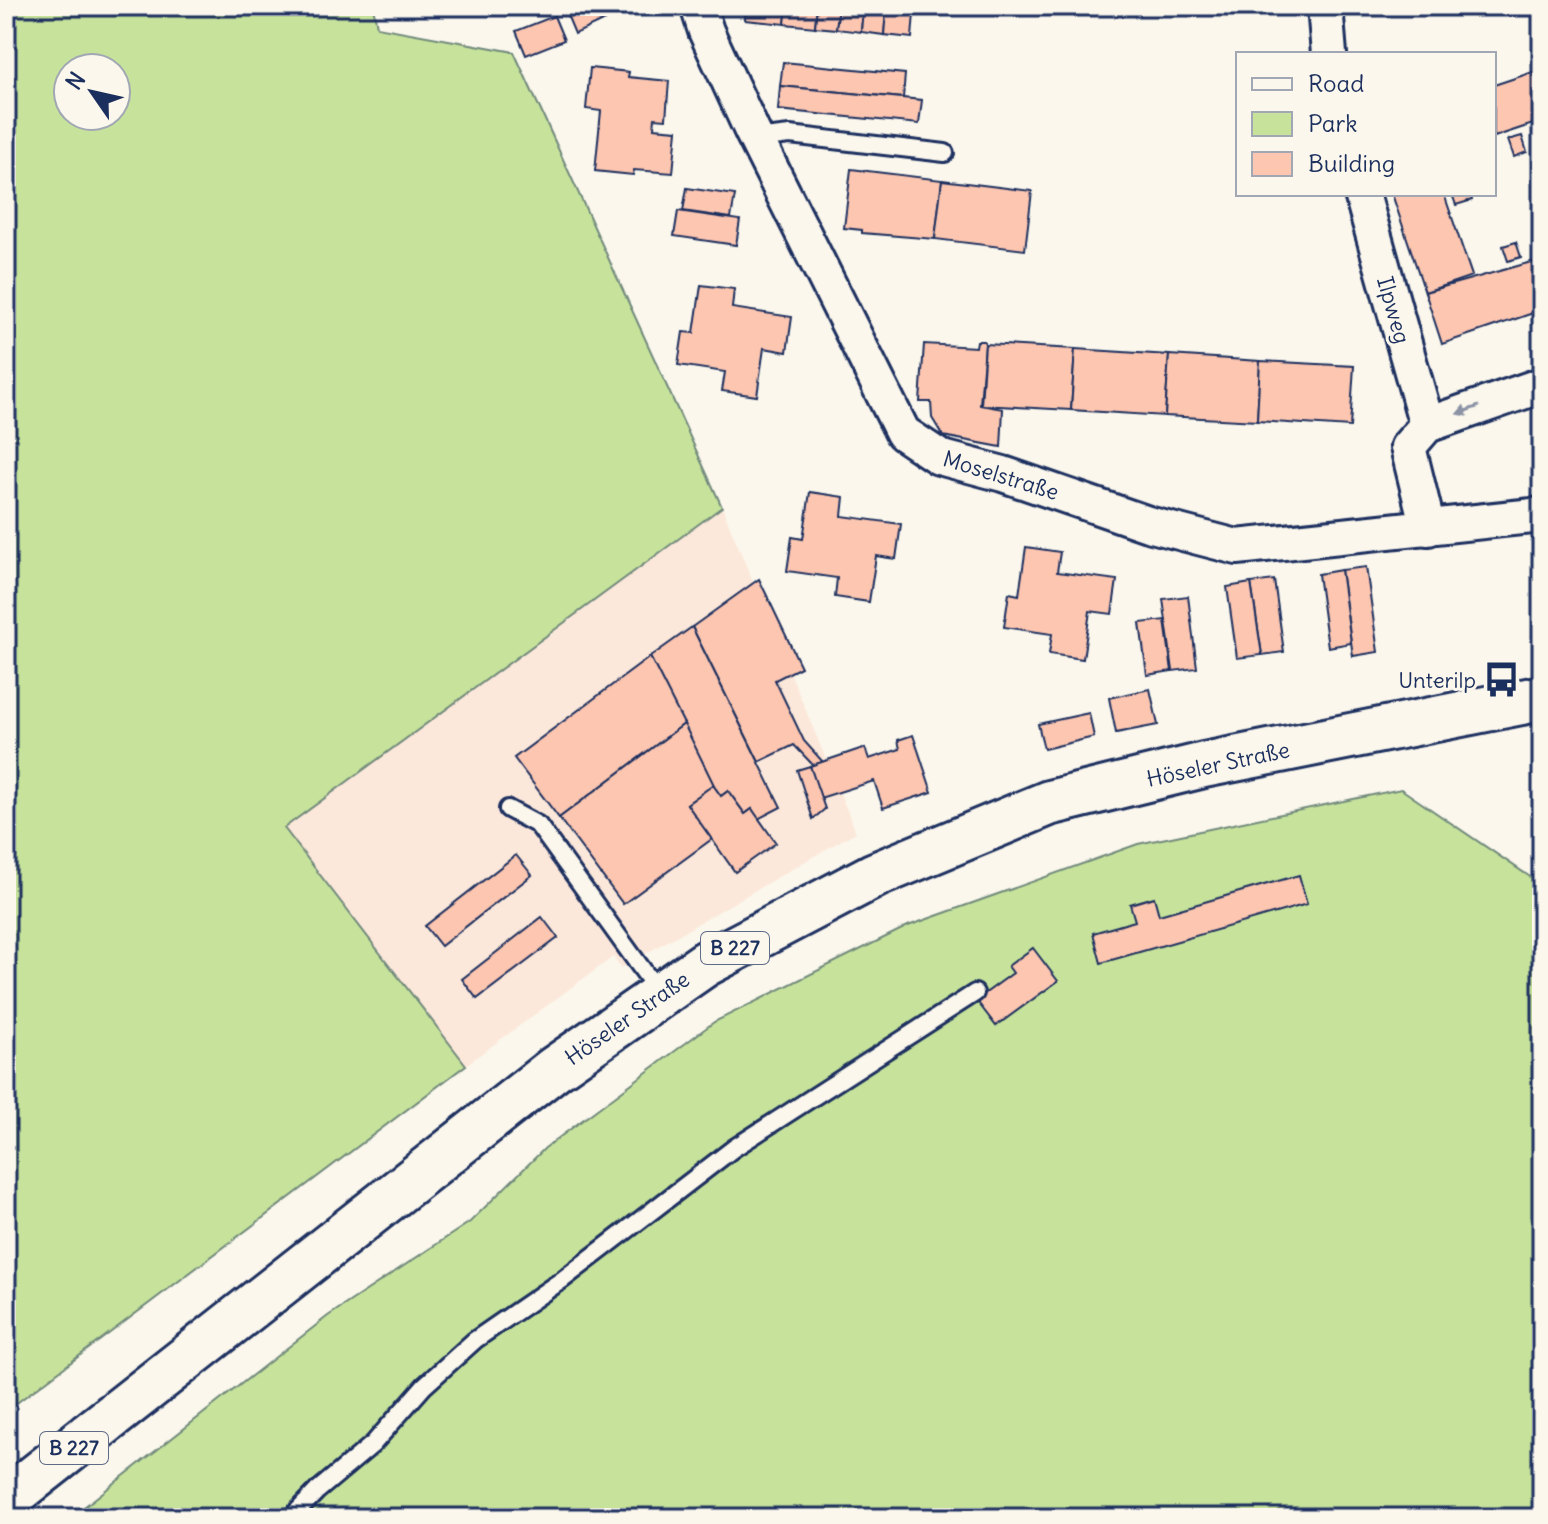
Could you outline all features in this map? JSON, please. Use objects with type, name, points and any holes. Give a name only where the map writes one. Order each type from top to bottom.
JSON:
[{"type":"main road","name":"Höseler Straße","points":[[6,1500],[554,1069],[705,964],[875,875],[1049,803],[1204,765],[1542,698]]},
{"type":"street","name":"Moselstraße","points":[[698,6],[706,31],[756,139],[903,433],[939,457],[1003,474],[1148,524],[1237,547],[1542,515]]},
{"type":"street","points":[[1325,6],[1329,52]]},
{"type":"street","name":"Ilpweg","points":[[1363,196],[1427,425]]},
{"type":"street","points":[[1428,528],[1408,447],[1427,425],[1542,385]]},
{"type":"lane","points":[[756,139],[790,135],[945,153]]},
{"type":"lane","points":[[508,809],[538,825],[661,995]]},
{"type":"lane","points":[[291,1518],[317,1491],[373,1444],[424,1386],[475,1340],[562,1280],[734,1148],[975,993]]},
{"type":"shaded area","points":[[722,507],[856,832],[621,968],[613,957],[466,1065],[283,828]]},
{"type":"green space","points":[[6,6],[373,6],[377,27],[514,52],[722,507],[284,828],[466,1065],[6,1411]]},
{"type":"green space","points":[[1401,789],[1542,885],[1542,1518],[70,1518],[328,1316],[470,1222],[545,1148],[714,1022],[908,926],[1138,844]]},
{"type":"building","points":[[574,6],[607,6],[611,17],[575,34],[565,10]]},
{"type":"building","points":[[746,6],[787,6],[785,24],[745,20]]},
{"type":"building","points":[[787,6],[817,6],[815,27],[785,24]]},
{"type":"building","points":[[817,6],[839,6],[836,29],[815,27]]},
{"type":"building","points":[[839,6],[863,8],[861,32],[836,29]]},
{"type":"building","points":[[863,8],[886,11],[884,35],[861,32]]},
{"type":"building","points":[[886,11],[914,13],[912,38],[884,35]]},
{"type":"building","points":[[554,16],[564,40],[526,55],[516,31]]},
{"type":"building","points":[[783,62],[905,74],[903,98],[780,86]]},
{"type":"building","points":[[590,68],[629,72],[628,77],[669,81],[666,119],[655,118],[654,128],[677,130],[673,173],[634,170],[633,175],[595,171],[601,111],[586,109]]},
{"type":"building","points":[[1542,69],[1542,121],[1496,136],[1496,84]]},
{"type":"building","points":[[780,86],[922,100],[919,124],[778,110]]},
{"type":"building","points":[[1522,136],[1527,152],[1514,157],[1508,140]]},
{"type":"building","points":[[851,169],[942,180],[935,239],[862,233],[862,230],[844,228]]},
{"type":"building","points":[[942,180],[1032,191],[1025,250],[935,239]]},
{"type":"building","points":[[687,188],[735,195],[731,218],[683,211]]},
{"type":"building","points":[[1393,196],[1445,196],[1472,276],[1425,292]]},
{"type":"building","points":[[1453,196],[1471,196],[1472,200],[1456,205]]},
{"type":"building","points":[[678,211],[740,220],[736,245],[674,236]]},
{"type":"building","points":[[1516,242],[1521,257],[1508,261],[1503,246]]},
{"type":"building","points":[[1535,261],[1542,281],[1542,310],[1442,344],[1425,292]]},
{"type":"building","points":[[701,285],[734,289],[732,308],[792,317],[787,352],[764,348],[757,396],[722,391],[725,372],[678,365],[683,332],[694,333]]},
{"type":"building","points":[[977,341],[984,341],[985,344],[980,405],[1003,409],[1001,447],[943,436],[932,418],[931,402],[920,402],[924,344],[976,347]]},
{"type":"building","points":[[985,344],[1075,349],[1071,410],[981,405]]},
{"type":"building","points":[[1075,349],[1169,355],[1165,416],[1071,410]]},
{"type":"building","points":[[1169,355],[1260,361],[1257,421],[1165,416]]},
{"type":"building","points":[[1260,361],[1354,366],[1350,427],[1257,421]]},
{"type":"building","points":[[810,492],[844,497],[842,516],[901,524],[896,559],[876,556],[869,602],[835,597],[837,578],[787,571],[792,537],[803,539]]},
{"type":"building","points":[[1026,547],[1060,552],[1057,572],[1117,580],[1112,614],[1090,611],[1083,659],[1049,654],[1052,634],[1004,627],[1009,593],[1019,595]]},
{"type":"building","points":[[1366,567],[1378,652],[1353,656],[1341,570]]},
{"type":"building","points":[[1341,570],[1351,643],[1328,647],[1318,574]]},
{"type":"building","points":[[759,579],[801,667],[775,680],[804,741],[823,762],[813,765],[794,745],[759,762],[692,627]]},
{"type":"building","points":[[1274,580],[1284,652],[1262,655],[1251,583]]},
{"type":"building","points":[[1251,583],[1262,655],[1237,658],[1227,587]]},
{"type":"building","points":[[1188,596],[1197,668],[1173,671],[1163,599]]},
{"type":"building","points":[[1165,620],[1172,671],[1147,675],[1140,623]]},
{"type":"building","points":[[692,627],[781,807],[758,819],[752,809],[745,814],[728,791],[721,796],[713,785],[650,657]]},
{"type":"building","points":[[650,657],[684,724],[559,818],[514,758]]},
{"type":"building","points":[[1150,689],[1158,725],[1116,733],[1109,698]]},
{"type":"building","points":[[1089,713],[1094,737],[1044,749],[1038,724]]},
{"type":"building","points":[[684,724],[714,785],[687,804],[712,839],[623,904],[559,818]]},
{"type":"building","points":[[913,735],[932,792],[883,808],[874,781],[820,798],[810,766],[865,748],[869,759],[900,749],[898,740]]},
{"type":"building","points":[[810,766],[825,809],[813,819],[797,770]]},
{"type":"building","points":[[713,785],[721,796],[728,791],[745,814],[752,809],[776,843],[735,872],[687,804]]},
{"type":"building","points":[[516,855],[532,875],[441,946],[425,926]]},
{"type":"building","points":[[1299,875],[1307,904],[1101,963],[1093,933],[1135,921],[1130,904],[1154,897],[1159,915]]},
{"type":"building","points":[[542,917],[558,938],[477,999],[462,979]]},
{"type":"building","points":[[1033,948],[1058,981],[996,1026],[976,1000],[1013,973],[1008,966]]},
{"type":"place","name":"Unterilp","points":[[1502,680]]}]
